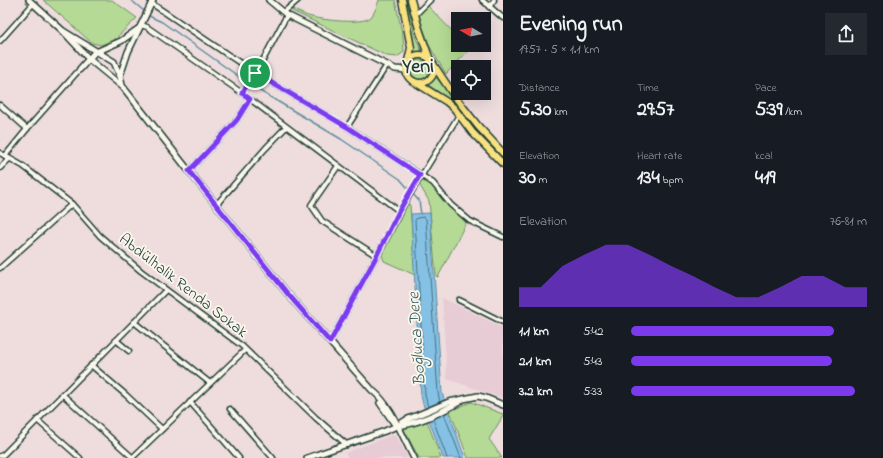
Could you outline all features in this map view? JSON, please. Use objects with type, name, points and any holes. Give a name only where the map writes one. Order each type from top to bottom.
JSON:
[{"type":"main road","points":[[402,0],[411,48],[406,70],[409,78],[447,102],[472,132],[503,164]]},
{"type":"main road","points":[[411,0],[434,69],[430,78],[422,83],[413,81]]},
{"type":"main road","points":[[408,61],[419,54],[427,57],[432,62],[455,97],[478,126],[503,153]]},
{"type":"street","points":[[29,0],[63,31],[89,58],[123,87],[287,293],[372,390],[391,420],[397,426],[414,458]]},
{"type":"street","points":[[268,0],[286,13],[387,65],[395,69],[406,70]]},
{"type":"street","points":[[242,93],[262,62],[286,13],[298,0]]},
{"type":"street","points":[[415,15],[430,0]]},
{"type":"street","points":[[482,0],[503,18]]},
{"type":"street","points":[[489,7],[494,0]]},
{"type":"street","points":[[120,76],[128,52],[152,2],[255,73],[347,127],[433,183],[451,204],[470,221],[503,237]]},
{"type":"street","points":[[0,40],[33,4]]},
{"type":"street","points":[[0,168],[27,129],[89,58],[99,50],[120,41],[137,30],[141,25]]},
{"type":"street","points":[[141,25],[147,27],[242,93],[399,211]]},
{"type":"street","points":[[63,31],[84,45],[99,50],[110,58],[117,68],[123,87]]},
{"type":"street","points":[[103,70],[110,71],[117,68],[128,52]]},
{"type":"street","points":[[80,69],[88,62],[95,63]]},
{"type":"street","points":[[347,127],[387,65]]},
{"type":"street","points":[[189,171],[237,120],[250,99]]},
{"type":"street","points":[[0,105],[27,129]]},
{"type":"street","points":[[330,342],[377,256],[399,211],[420,175],[459,115]]},
{"type":"street","points":[[216,205],[260,154],[286,127]]},
{"type":"street","name":"Abdülhalik Renda Sokak","points":[[0,153],[23,166],[72,204],[100,236],[141,271],[245,350],[316,418],[347,445]]},
{"type":"street","points":[[338,166],[311,205],[322,221],[377,256]]},
{"type":"street","points":[[0,268],[72,204]]},
{"type":"street","points":[[0,456],[166,290]]},
{"type":"street","points":[[459,300],[503,322]]},
{"type":"street","points":[[134,322],[210,383]]},
{"type":"street","points":[[116,340],[129,350]]},
{"type":"street","points":[[62,394],[133,458],[245,350]]},
{"type":"street","points":[[91,365],[162,429]]},
{"type":"street","points":[[307,458],[347,445],[397,426],[406,420],[422,416],[463,399],[478,396],[503,405]]},
{"type":"street","points":[[190,402],[239,458]]},
{"type":"street","points":[[230,409],[273,458]]},
{"type":"street","points":[[37,420],[80,458]]},
{"type":"shaded area","points":[[442,298],[503,328],[503,398],[447,379]]},
{"type":"shaded area","points":[[392,435],[396,436],[408,458],[348,458],[345,453]]},
{"type":"green space","points":[[43,0],[112,0],[137,18],[115,39],[101,45],[92,43]]},
{"type":"green space","points":[[379,0],[395,0],[403,37],[404,52],[397,57],[387,56],[292,11],[292,9],[307,16],[317,18],[360,21],[371,17]]},
{"type":"green space","points":[[405,0],[407,0],[415,36],[422,52],[414,53],[413,38]]},
{"type":"green space","points":[[427,5],[451,30],[451,52],[467,52],[459,60],[451,60],[451,69],[446,74],[430,47],[418,14]]},
{"type":"green space","points":[[420,60],[427,63],[430,70],[427,77],[420,80],[413,77],[410,70],[413,63]]},
{"type":"green space","points":[[434,75],[451,96],[451,100],[454,100],[484,137],[503,157],[503,160],[450,100],[427,84],[431,81]]},
{"type":"green space","points":[[420,181],[430,183],[466,223],[438,277],[436,276],[429,201],[419,184]]},
{"type":"green space","points":[[408,204],[410,205],[415,275],[384,261],[382,255]]},
{"type":"green space","points":[[471,402],[503,414],[489,439],[502,458],[468,458],[450,411]]},
{"type":"green space","points":[[427,421],[441,458],[419,458],[403,428]]},
{"type":"water","points":[[430,213],[442,393],[465,458],[443,458],[421,396],[411,214]]},
{"type":"waterway","points":[[131,0],[151,17],[162,22],[255,88],[341,139],[400,179],[419,201],[421,214]]},
{"type":"district","name":"Yeni","points":[[418,67]]},
{"type":"route","points":[[255,73],[347,127],[420,175],[399,211],[330,342],[287,293],[189,171],[237,120],[250,99],[242,93],[255,73]]},
{"type":"water label","name":"Boğluca Dere","points":[[417,339]]}]
